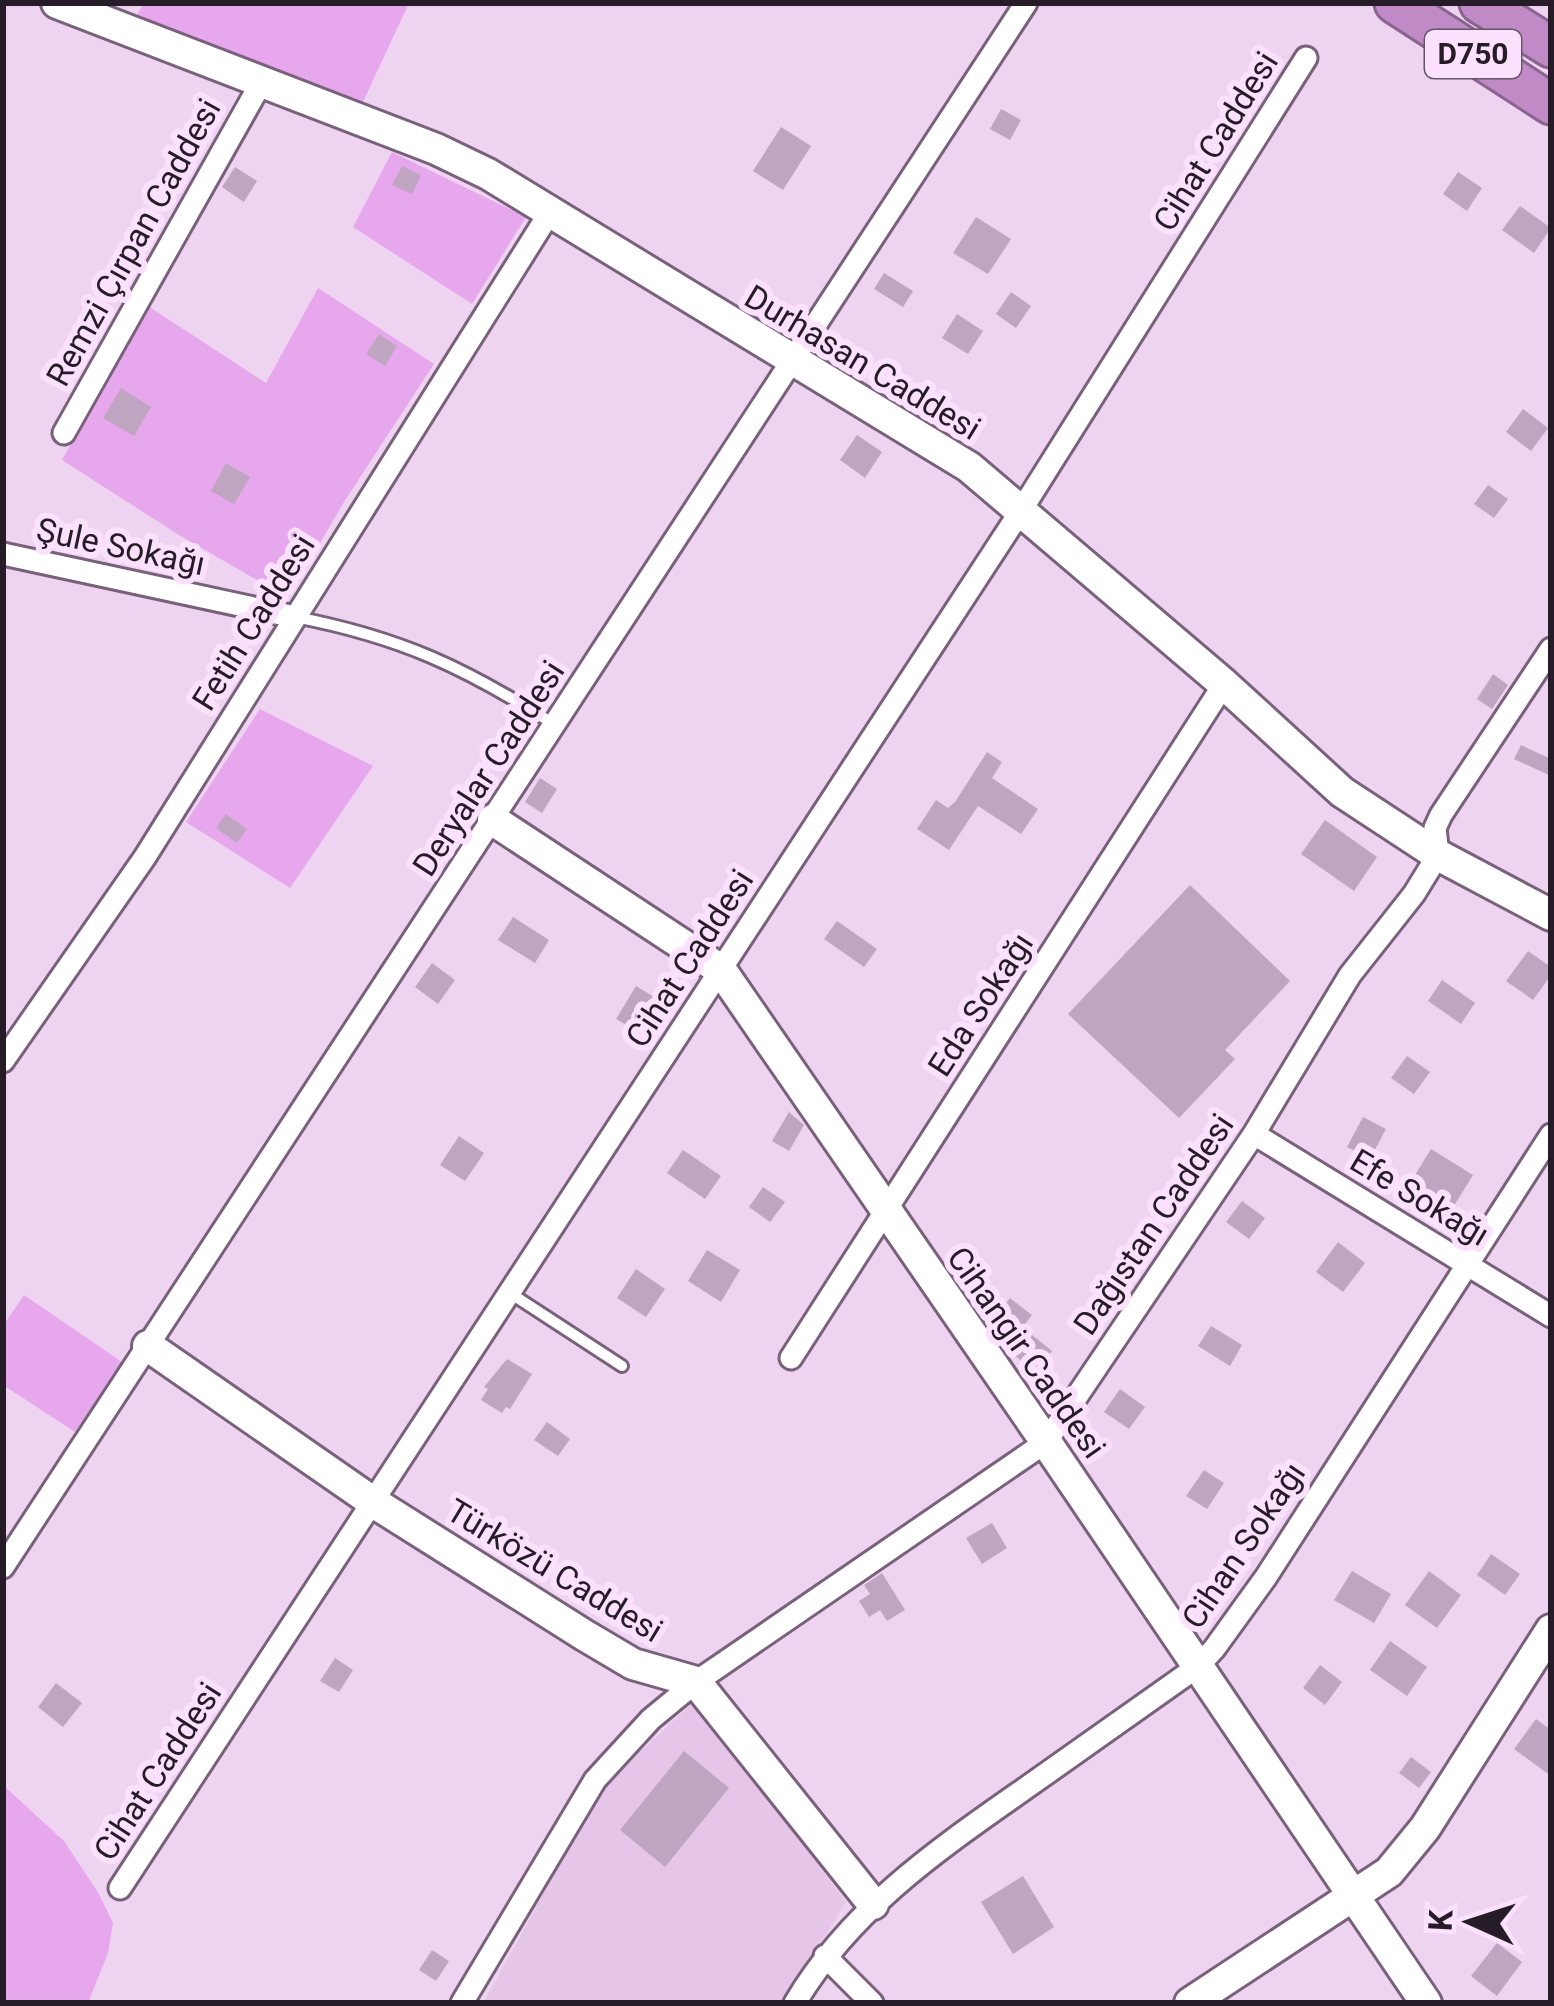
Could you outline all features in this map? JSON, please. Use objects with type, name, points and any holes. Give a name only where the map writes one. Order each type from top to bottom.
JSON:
[{"type":"highway","name":"D750","points":[[1395,3],[1551,104]]},
{"type":"highway","name":"D750","points":[[1480,3],[1551,47]]},
{"type":"street","name":"Durhasan Caddesi","points":[[57,3],[436,149],[488,174],[792,363],[931,442],[1022,509],[1342,792],[1438,855],[1551,915]]},
{"type":"street","name":"Deryalar Caddesi","points":[[3,1567],[1026,3]]},
{"type":"street","name":"Cihat Caddesi","points":[[120,1888],[1022,509],[1306,58]]},
{"type":"street","name":"Remzi Çırpan Caddesi","points":[[64,433],[261,83]]},
{"type":"street","name":"Fetih Caddesi","points":[[3,1061],[145,857],[550,212]]},
{"type":"street","name":"Şule Sokağı","points":[[3,554],[296,617]]},
{"type":"street","name":"Dağıstan Caddesi","points":[[462,2003],[595,1780],[651,1719],[697,1682],[1046,1442],[1254,1135],[1350,975],[1414,894],[1438,855],[1435,828],[1441,815],[1551,649]]},
{"type":"street","name":"Eda Sokağı","points":[[791,1358],[1224,684]]},
{"type":"street","name":"Cihangir Caddesi","points":[[493,820],[721,970],[1426,2003]]},
{"type":"street","name":"Efe Sokağı","points":[[1254,1135],[1551,1316]]},
{"type":"street","name":"Cihan Sokağı","points":[[794,2003],[825,1956],[873,1904],[1214,1649],[1266,1577],[1551,1135]]},
{"type":"street","name":"Türközü Caddesi","points":[[148,1346],[373,1502],[608,1650],[661,1674],[697,1682]]},
{"type":"street","points":[[1190,2003],[1389,1871],[1425,1828],[1551,1630]]},
{"type":"street","points":[[697,1682],[873,1904]]},
{"type":"street","points":[[825,1956],[872,2003]]},
{"type":"lane","points":[[296,617],[417,649],[508,695],[555,725]]},
{"type":"lane","points":[[510,1293],[622,1366]]},
{"type":"shaded area","points":[[144,3],[409,3],[362,104],[136,17]]},
{"type":"shaded area","points":[[392,152],[526,217],[472,304],[353,227]]},
{"type":"shaded area","points":[[318,288],[434,364],[288,598],[62,460],[148,306],[266,383]]},
{"type":"shaded area","points":[[260,709],[373,766],[290,888],[186,822]]},
{"type":"shaded area","points":[[24,1295],[122,1362],[75,1432],[3,1385],[3,1326]]},
{"type":"shaded area","points":[[696,1700],[846,1902],[784,2003],[483,2003],[604,1785]]},
{"type":"shaded area","points":[[3,1785],[64,1841],[113,1923],[108,1953],[88,2003],[3,2003]]},
{"type":"building","points":[[1001,109],[1021,120],[1010,140],[990,129]]},
{"type":"building","points":[[781,127],[811,146],[783,190],[753,171]]},
{"type":"building","points":[[402,166],[421,175],[412,194],[392,185]]},
{"type":"building","points":[[235,167],[257,181],[244,202],[222,187]]},
{"type":"building","points":[[1458,172],[1482,188],[1467,211],[1443,194]]},
{"type":"building","points":[[1520,206],[1551,228],[1534,253],[1502,230]]},
{"type":"building","points":[[976,217],[1011,239],[988,274],[953,253]]},
{"type":"building","points":[[884,273],[913,291],[903,307],[874,289]]},
{"type":"building","points":[[1011,292],[1031,306],[1016,328],[996,314]]},
{"type":"building","points":[[957,314],[983,331],[968,354],[942,338]]},
{"type":"building","points":[[379,334],[397,346],[385,366],[366,354]]},
{"type":"building","points":[[121,388],[151,407],[134,436],[103,418]]},
{"type":"building","points":[[1523,409],[1548,428],[1531,451],[1506,432]]},
{"type":"building","points":[[857,435],[882,452],[865,478],[840,460]]},
{"type":"building","points":[[226,463],[250,477],[234,504],[211,491]]},
{"type":"building","points":[[1488,485],[1508,499],[1494,518],[1474,504]]},
{"type":"building","points":[[1493,674],[1508,685],[1492,709],[1477,699]]},
{"type":"building","points":[[1521,745],[1551,759],[1551,776],[1514,759]]},
{"type":"building","points":[[987,752],[1002,762],[992,778],[1038,809],[1021,834],[978,806],[949,850],[917,829],[936,800],[948,808],[955,802]]},
{"type":"building","points":[[540,778],[557,789],[542,813],[525,802]]},
{"type":"building","points":[[226,814],[247,829],[237,843],[216,828]]},
{"type":"building","points":[[1325,820],[1377,857],[1354,891],[1301,854]]},
{"type":"building","points":[[1190,885],[1290,981],[1225,1050],[1235,1059],[1179,1118],[1068,1014]]},
{"type":"building","points":[[513,917],[549,940],[535,963],[498,940]]},
{"type":"building","points":[[837,921],[877,949],[864,967],[824,939]]},
{"type":"building","points":[[1528,951],[1551,967],[1551,975],[1533,1000],[1506,981]]},
{"type":"building","points":[[432,963],[455,980],[438,1004],[415,987]]},
{"type":"building","points":[[1442,980],[1475,1003],[1461,1024],[1428,1001]]},
{"type":"building","points":[[636,986],[661,1001],[641,1034],[616,1019]]},
{"type":"building","points":[[1407,1056],[1430,1072],[1414,1094],[1391,1078]]},
{"type":"building","points":[[789,1112],[804,1125],[789,1151],[772,1141]]},
{"type":"building","points":[[1363,1117],[1386,1129],[1370,1159],[1347,1147]]},
{"type":"building","points":[[459,1136],[484,1153],[465,1181],[440,1165]]},
{"type":"building","points":[[1431,1149],[1473,1175],[1452,1209],[1410,1183]]},
{"type":"building","points":[[683,1150],[721,1176],[705,1199],[667,1173]]},
{"type":"building","points":[[763,1187],[785,1202],[770,1222],[749,1207]]},
{"type":"building","points":[[1242,1201],[1265,1218],[1249,1239],[1226,1222]]},
{"type":"building","points":[[1338,1242],[1365,1263],[1343,1292],[1316,1272]]},
{"type":"building","points":[[707,1250],[740,1270],[721,1302],[688,1281]]},
{"type":"building","points":[[636,1269],[665,1289],[646,1317],[617,1298]]},
{"type":"building","points":[[1010,1298],[1032,1315],[1017,1335],[995,1318]]},
{"type":"building","points":[[1211,1326],[1242,1345],[1230,1366],[1198,1346]]},
{"type":"building","points":[[1031,1334],[1052,1351],[1035,1372],[1014,1355]]},
{"type":"building","points":[[507,1359],[532,1374],[510,1409],[502,1413],[481,1400],[488,1389],[484,1387]]},
{"type":"building","points":[[1120,1389],[1145,1407],[1129,1429],[1104,1412]]},
{"type":"building","points":[[547,1422],[570,1439],[558,1456],[534,1440]]},
{"type":"building","points":[[1204,1470],[1224,1483],[1207,1509],[1186,1496]]},
{"type":"building","points":[[992,1523],[1007,1548],[982,1564],[966,1538]]},
{"type":"building","points":[[1491,1554],[1520,1574],[1505,1595],[1477,1575]]},
{"type":"building","points":[[1352,1571],[1391,1594],[1374,1623],[1334,1600]]},
{"type":"building","points":[[1429,1571],[1461,1595],[1437,1628],[1405,1605]]},
{"type":"building","points":[[882,1573],[905,1610],[887,1621],[880,1610],[869,1617],[859,1601],[870,1594],[864,1585]]},
{"type":"building","points":[[1390,1641],[1427,1667],[1407,1696],[1370,1670]]},
{"type":"building","points":[[335,1658],[353,1670],[339,1692],[320,1681]]},
{"type":"building","points":[[1320,1665],[1342,1682],[1325,1705],[1303,1688]]},
{"type":"building","points":[[56,1683],[82,1703],[63,1727],[38,1707]]},
{"type":"building","points":[[1536,1719],[1551,1730],[1551,1776],[1514,1749]]},
{"type":"building","points":[[684,1751],[729,1788],[665,1867],[620,1830]]},
{"type":"building","points":[[1411,1757],[1431,1772],[1419,1788],[1399,1773]]},
{"type":"building","points":[[1023,1876],[1054,1927],[1013,1954],[981,1902]]},
{"type":"building","points":[[1497,1943],[1522,1962],[1497,1996],[1471,1976]]},
{"type":"building","points":[[432,1950],[449,1961],[436,1981],[419,1970]]}]
